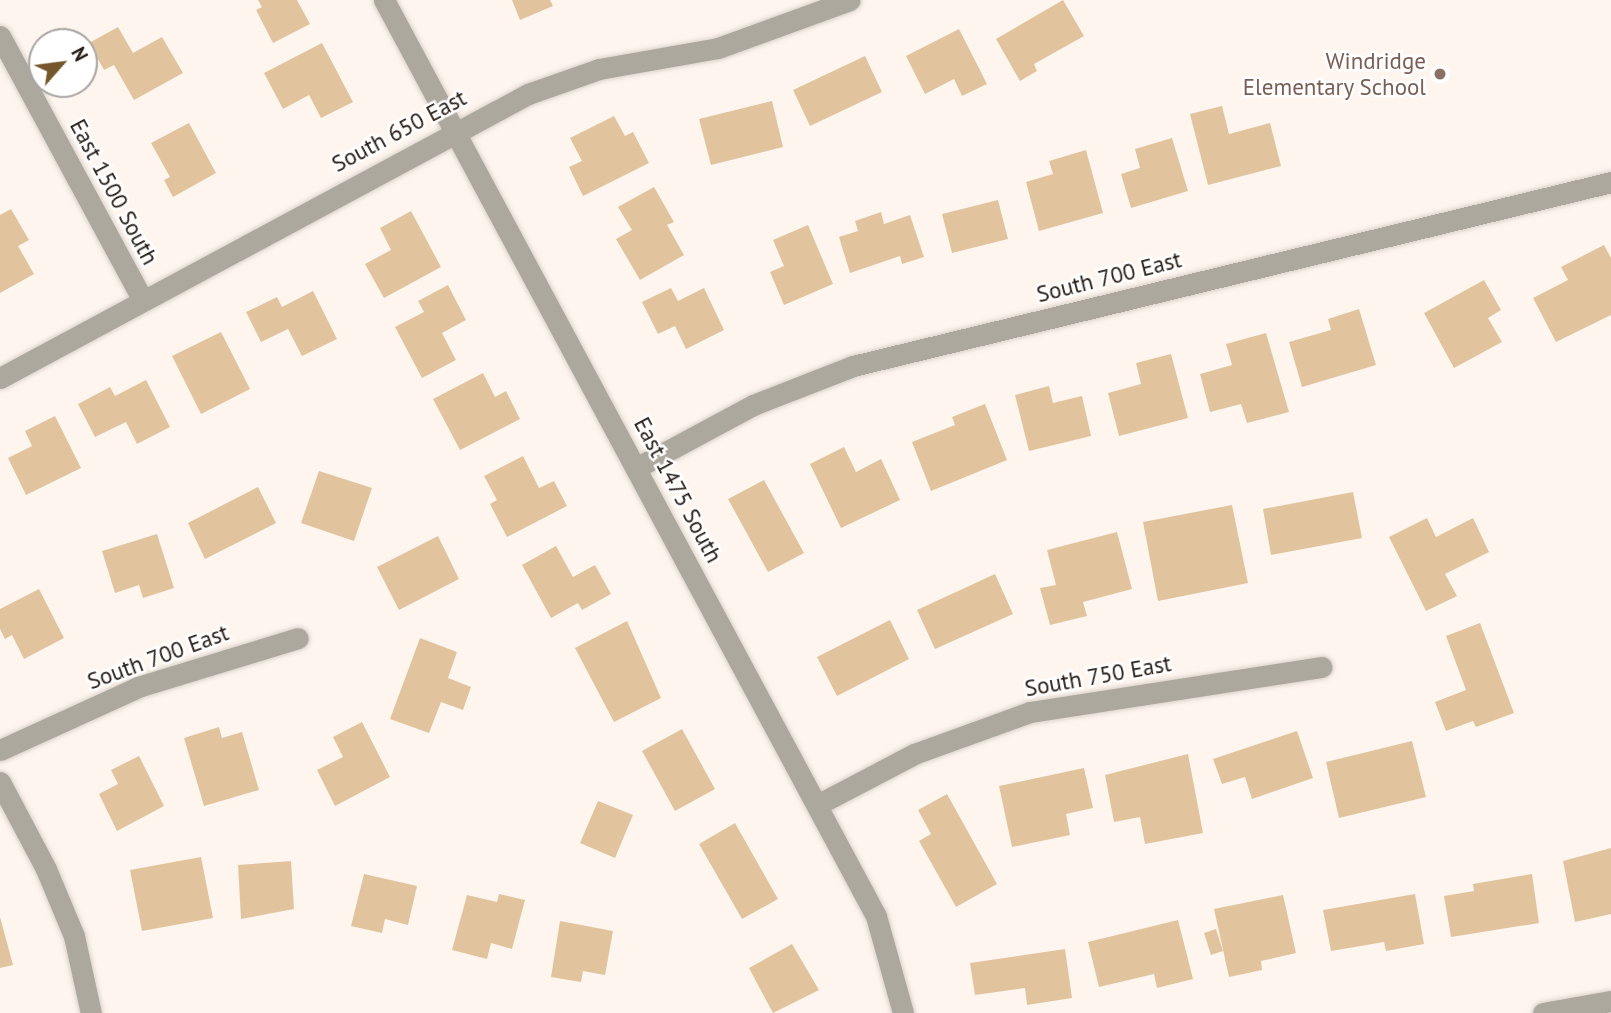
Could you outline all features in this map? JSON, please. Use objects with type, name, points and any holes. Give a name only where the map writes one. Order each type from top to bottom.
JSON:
[{"type":"street","name":"East 1475 South","points":[[384,0],[876,916],[903,1013]]},
{"type":"street","name":"South 650 East","points":[[0,378],[455,130],[528,94],[599,69],[718,48],[850,0]]},
{"type":"street","name":"East 1500 South","points":[[0,36],[143,300]]},
{"type":"street","name":"South 700 East","points":[[636,468],[753,405],[853,366],[1611,182]]},
{"type":"street","name":"South 700 East","points":[[0,750],[138,687],[298,638]]},
{"type":"street","name":"South 750 East","points":[[817,805],[914,754],[1030,712],[1322,667]]},
{"type":"street","points":[[0,782],[46,869],[74,936],[91,1013]]},
{"type":"street","points":[[1543,1013],[1611,1001]]},
{"type":"building","points":[[258,0],[297,0],[310,24],[273,43],[256,10],[262,7]]},
{"type":"building","points":[[512,0],[550,0],[553,6],[520,20]]},
{"type":"building","points":[[1063,0],[1084,36],[1034,64],[1037,71],[1020,81],[996,39]]},
{"type":"building","points":[[118,27],[133,53],[162,37],[183,73],[134,100],[114,65],[104,70],[98,59],[98,38]]},
{"type":"building","points":[[959,29],[987,84],[962,96],[954,79],[925,94],[906,56]]},
{"type":"building","points":[[322,43],[353,102],[321,118],[309,95],[283,109],[264,73]]},
{"type":"building","points":[[865,56],[882,92],[810,126],[793,90]]},
{"type":"building","points":[[772,101],[783,147],[711,165],[699,119]]},
{"type":"building","points":[[1222,106],[1229,134],[1270,123],[1281,166],[1208,185],[1190,114]]},
{"type":"building","points":[[614,116],[625,136],[633,132],[649,163],[583,196],[569,167],[582,161],[570,138]]},
{"type":"building","points":[[189,123],[216,173],[173,197],[164,180],[170,177],[151,143]]},
{"type":"building","points":[[1172,138],[1188,191],[1131,208],[1121,174],[1140,168],[1135,149]]},
{"type":"building","points":[[1086,150],[1103,213],[1039,231],[1026,182],[1053,174],[1049,161]]},
{"type":"building","points":[[654,187],[674,222],[667,225],[684,255],[640,280],[616,239],[632,230],[618,207]]},
{"type":"building","points":[[998,200],[1008,239],[952,253],[942,214]]},
{"type":"building","points":[[11,209],[29,240],[18,246],[34,274],[0,293],[0,215]]},
{"type":"building","points":[[411,211],[441,267],[384,298],[365,264],[391,250],[380,228]]},
{"type":"building","points":[[881,212],[884,224],[910,215],[924,257],[902,264],[900,256],[850,273],[839,237],[858,231],[855,221]]},
{"type":"building","points":[[808,225],[833,284],[784,305],[770,272],[784,266],[773,240]]},
{"type":"building","points":[[1604,245],[1611,258],[1611,315],[1556,342],[1533,298],[1568,280],[1561,267]]},
{"type":"building","points":[[1484,280],[1501,310],[1488,318],[1502,342],[1454,368],[1424,313]]},
{"type":"building","points":[[448,285],[466,320],[442,333],[456,360],[422,378],[395,327],[424,312],[418,301]]},
{"type":"building","points":[[671,288],[678,301],[704,288],[724,330],[686,349],[675,326],[658,334],[642,302]]},
{"type":"building","points":[[313,291],[337,339],[302,356],[288,329],[261,342],[246,312],[277,297],[282,307]]},
{"type":"building","points":[[1359,309],[1376,365],[1302,387],[1289,342],[1331,330],[1328,319]]},
{"type":"building","points":[[221,332],[250,389],[201,414],[172,356]]},
{"type":"building","points":[[1266,333],[1289,412],[1247,423],[1241,404],[1210,412],[1200,374],[1232,365],[1226,344]]},
{"type":"building","points":[[1171,354],[1188,418],[1119,436],[1108,393],[1141,384],[1136,363]]},
{"type":"building","points":[[483,373],[495,397],[506,391],[520,419],[460,450],[433,399]]},
{"type":"building","points":[[146,380],[170,427],[137,444],[126,422],[95,437],[78,404],[110,387],[115,396]]},
{"type":"building","points":[[1049,386],[1053,403],[1082,396],[1091,436],[1029,451],[1015,395]]},
{"type":"building","points":[[985,404],[1007,460],[931,491],[912,442],[955,425],[952,417]]},
{"type":"building","points":[[55,416],[81,468],[26,495],[8,458],[32,446],[25,431]]},
{"type":"building","points":[[844,447],[856,472],[881,459],[900,500],[841,528],[810,464]]},
{"type":"building","points":[[523,456],[539,488],[554,481],[567,506],[507,537],[490,504],[497,500],[484,476]]},
{"type":"building","points":[[319,471],[372,488],[354,541],[301,523]]},
{"type":"building","points":[[764,480],[804,553],[768,572],[728,499]]},
{"type":"building","points":[[258,487],[276,523],[205,559],[188,523]]},
{"type":"building","points":[[1353,492],[1362,538],[1271,555],[1263,509]]},
{"type":"building","points":[[1232,505],[1248,583],[1158,601],[1143,522]]},
{"type":"building","points":[[1427,518],[1436,537],[1473,518],[1489,552],[1445,574],[1457,596],[1426,611],[1389,537]]},
{"type":"building","points":[[1117,532],[1132,589],[1083,602],[1087,616],[1050,625],[1040,588],[1056,585],[1047,550]]},
{"type":"building","points":[[157,534],[174,588],[143,598],[139,585],[115,593],[102,551]]},
{"type":"building","points":[[438,536],[459,579],[399,610],[377,567]]},
{"type":"building","points":[[556,546],[573,577],[595,565],[611,594],[582,610],[578,603],[551,618],[522,565]]},
{"type":"building","points":[[995,574],[1013,614],[935,649],[917,610]]},
{"type":"building","points":[[39,589],[64,638],[24,659],[12,635],[5,639],[0,629],[0,609]]},
{"type":"building","points":[[890,620],[909,659],[837,696],[817,657]]},
{"type":"building","points":[[627,621],[661,698],[614,722],[575,648]]},
{"type":"building","points":[[1480,623],[1514,713],[1476,727],[1473,721],[1446,731],[1435,702],[1466,690],[1446,636]]},
{"type":"building","points":[[420,638],[457,652],[448,678],[471,687],[463,710],[441,702],[429,733],[390,719]]},
{"type":"building","points":[[362,722],[390,777],[335,806],[317,770],[343,757],[333,737]]},
{"type":"building","points":[[219,727],[222,738],[242,732],[259,790],[204,806],[184,738]]},
{"type":"building","points":[[682,729],[715,789],[675,811],[642,751]]},
{"type":"building","points":[[1297,731],[1313,778],[1252,799],[1245,777],[1222,784],[1213,759]]},
{"type":"building","points":[[1412,741],[1426,797],[1339,818],[1326,762]]},
{"type":"building","points":[[1188,754],[1203,833],[1145,844],[1140,817],[1114,822],[1105,775]]},
{"type":"building","points":[[139,756],[164,806],[117,831],[99,794],[118,784],[111,770]]},
{"type":"building","points":[[1084,768],[1093,808],[1066,814],[1070,835],[1012,847],[999,786]]},
{"type":"building","points":[[947,794],[997,884],[956,907],[919,841],[931,834],[918,810]]},
{"type":"building","points":[[598,801],[633,815],[615,858],[580,843]]},
{"type":"building","points":[[735,823],[778,899],[742,919],[699,844]]},
{"type":"building","points":[[1611,848],[1611,914],[1575,922],[1563,861]]},
{"type":"building","points":[[201,857],[213,918],[142,931],[130,870]]},
{"type":"building","points":[[291,861],[294,909],[241,919],[238,865]]},
{"type":"building","points":[[364,874],[417,886],[408,925],[385,919],[382,933],[351,926]]},
{"type":"building","points":[[1532,874],[1539,923],[1451,937],[1444,896],[1474,891],[1473,884]]},
{"type":"building","points":[[499,894],[525,900],[512,949],[491,943],[487,959],[452,950],[467,895],[497,902]]},
{"type":"building","points":[[1415,894],[1424,944],[1386,951],[1384,942],[1331,951],[1323,910]]},
{"type":"building","points":[[1283,895],[1296,953],[1261,961],[1262,970],[1229,977],[1214,909]]},
{"type":"building","points":[[0,917],[13,965],[0,968]]},
{"type":"building","points":[[1178,920],[1193,979],[1157,988],[1154,974],[1099,987],[1088,942]]},
{"type":"building","points":[[560,921],[613,931],[605,975],[583,971],[581,982],[551,977]]},
{"type":"building","points":[[1216,929],[1223,951],[1211,955],[1204,933]]},
{"type":"building","points":[[792,944],[819,990],[773,1013],[749,968]]},
{"type":"building","points":[[1065,949],[1072,998],[1027,1005],[1025,988],[975,995],[970,963]]},
{"type":"place","name":"Windridge Elementary School","points":[[1440,74]]}]
